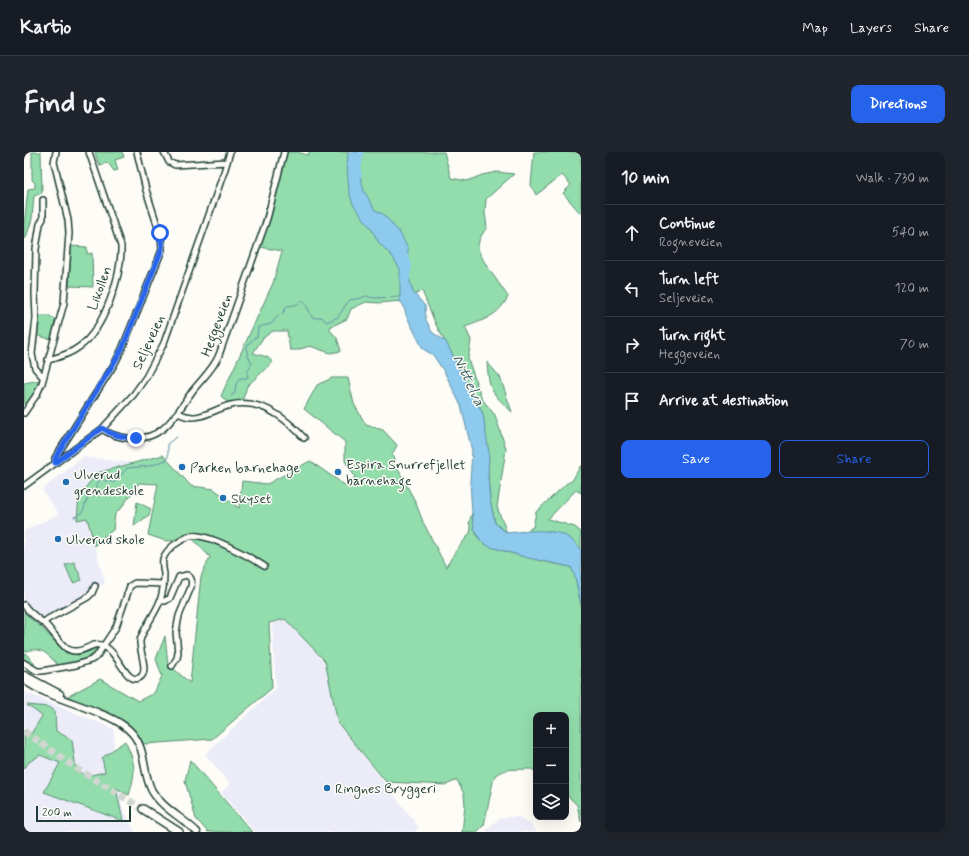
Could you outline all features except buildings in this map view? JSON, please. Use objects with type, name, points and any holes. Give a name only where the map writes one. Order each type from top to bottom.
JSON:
[{"type":"highway","points":[[143,809],[179,832]]},
{"type":"main road","points":[[25,680],[112,719],[130,731],[142,750],[148,781],[154,794],[163,804],[197,832]]},
{"type":"street","name":"Likollen","points":[[24,413],[37,394],[44,378],[64,303],[69,228],[55,166],[54,159],[56,152]]},
{"type":"street","name":"Likollen","points":[[48,360],[68,354],[81,346],[94,334],[119,275],[122,258],[121,246],[89,152]]},
{"type":"street","points":[[55,463],[55,458],[122,349],[162,250],[161,237],[146,190],[137,152]]},
{"type":"street","points":[[164,152],[169,162],[176,165],[227,162]]},
{"type":"street","name":"Seljeveien","points":[[24,486],[102,428],[134,394],[146,377],[161,349],[175,312],[230,152]]},
{"type":"street","name":"Heggeveien","points":[[102,428],[110,433],[125,438],[146,437],[162,430],[179,413],[184,403],[213,366],[219,355],[267,219],[284,152]]},
{"type":"street","points":[[43,200],[43,218],[40,224],[36,249],[36,318],[32,354],[35,368],[44,378]]},
{"type":"street","points":[[179,413],[187,417],[195,418],[232,405],[242,404],[258,406],[284,418],[304,438]]},
{"type":"street","points":[[24,604],[33,616],[43,623],[66,648],[80,651],[95,645],[103,646],[118,658],[129,677],[135,679],[141,677],[144,670],[140,650],[141,638],[160,601],[164,584],[162,561],[165,554],[171,548],[179,541],[191,536],[202,536],[215,540],[257,565],[264,566]]},
{"type":"street","points":[[160,601],[165,601],[170,598],[179,576],[187,575],[190,577],[192,587],[179,616],[176,632],[178,653],[172,666]]},
{"type":"street","points":[[24,663],[39,671],[71,666],[94,659],[116,628],[128,590],[132,584],[136,582],[164,584]]},
{"type":"street","points":[[43,623],[88,597],[96,586]]},
{"type":"shaded area","name":"Ulverud skole","points":[[83,457],[133,463],[97,473],[77,520],[87,518],[105,583],[42,621],[24,603],[24,531],[59,514],[42,490]]},
{"type":"shaded area","points":[[286,619],[326,664],[338,723],[419,827],[414,832],[255,832],[221,793],[230,784],[205,754],[276,688],[272,624]]},
{"type":"shaded area","points":[[24,693],[114,729],[114,753],[122,806],[135,832],[24,832]]},
{"type":"shaded area","points":[[519,817],[531,825],[537,832],[487,832],[492,824],[501,818]]},
{"type":"green space","points":[[32,152],[41,152],[42,193],[34,196],[32,219],[26,238],[24,239],[28,189],[35,188],[35,183],[32,180]]},
{"type":"green space","points":[[95,152],[122,152],[124,157],[115,160],[118,170],[114,171],[108,163],[99,165]]},
{"type":"green space","points":[[283,152],[297,152],[308,155],[309,152],[444,152],[451,178],[467,181],[482,175],[497,172],[514,174],[486,199],[485,213],[487,227],[478,244],[479,252],[508,297],[500,309],[495,313],[465,327],[471,340],[468,359],[482,399],[495,415],[506,449],[497,507],[507,533],[495,523],[490,500],[483,414],[436,325],[422,291],[402,301],[378,303],[366,302],[351,309],[347,319],[330,327],[330,330],[337,338],[341,351],[330,353],[310,346],[297,350],[290,350],[287,331],[273,331],[263,338],[253,353],[267,357],[273,362],[247,386],[242,402],[232,407],[221,396],[273,283],[282,251],[255,246]]},
{"type":"green space","points":[[534,152],[581,152],[581,214],[563,193],[571,185],[562,175],[536,195],[531,185]]},
{"type":"green space","points":[[69,246],[87,247],[87,254],[92,253],[93,287],[69,286]]},
{"type":"green space","points":[[38,316],[50,316],[59,322],[54,340],[35,335]]},
{"type":"green space","points":[[487,362],[500,377],[512,412],[492,390]]},
{"type":"green space","points":[[332,378],[348,378],[354,404],[366,425],[383,430],[397,445],[392,455],[446,567],[455,552],[470,533],[471,528],[469,523],[472,513],[476,534],[480,540],[486,544],[522,556],[571,567],[575,576],[581,605],[581,822],[577,805],[569,797],[569,712],[533,712],[533,770],[505,770],[497,774],[494,777],[484,825],[477,832],[462,832],[465,806],[464,794],[457,780],[446,785],[386,782],[338,723],[325,661],[285,619],[269,623],[272,688],[212,739],[145,744],[117,721],[63,699],[100,679],[138,701],[154,693],[162,676],[156,659],[165,636],[168,664],[190,683],[201,576],[210,557],[193,539],[166,541],[148,535],[158,484],[139,483],[122,507],[115,514],[113,530],[102,538],[95,546],[87,518],[77,520],[79,496],[97,473],[163,455],[191,486],[214,489],[239,508],[242,481],[267,484],[310,461],[346,486],[355,477],[345,461],[345,442],[304,409],[317,385]]},
{"type":"green space","points":[[40,380],[32,400],[25,410],[24,383]]},
{"type":"green space","points":[[581,465],[581,493],[576,490],[548,519],[575,527],[581,532],[581,549],[568,538],[555,533],[541,531],[524,532],[533,527],[536,512],[567,483],[572,481]]},
{"type":"green space","points":[[137,502],[151,509],[149,515],[134,526]]},
{"type":"green space","points":[[74,562],[82,580],[73,583],[65,565]]},
{"type":"green space","points":[[24,611],[66,653],[79,655],[98,648],[99,650],[88,659],[60,667],[44,652],[30,650],[24,652]]},
{"type":"green space","points":[[24,652],[35,663],[33,666],[24,660]]},
{"type":"green space","points":[[27,705],[49,707],[55,711],[56,731],[72,740],[76,769],[86,776],[105,772],[102,758],[125,741],[133,762],[134,773],[129,795],[116,788],[123,821],[44,792],[60,763],[40,755],[29,762],[24,769],[24,730],[31,734],[42,716]]},
{"type":"green space","points":[[190,760],[252,832],[208,832],[196,819],[185,781]]},
{"type":"water","points":[[348,152],[360,152],[358,166],[364,191],[375,210],[383,214],[400,233],[408,249],[407,270],[413,292],[425,306],[426,320],[432,332],[446,342],[483,414],[489,453],[488,478],[490,500],[495,523],[507,533],[541,531],[558,533],[572,540],[581,549],[581,605],[575,576],[571,567],[528,558],[488,546],[480,540],[474,528],[472,513],[470,482],[472,451],[461,406],[445,373],[433,355],[423,349],[406,315],[403,304],[400,302],[400,269],[392,256],[379,243],[372,230],[353,204],[349,192],[347,166]]},
{"type":"waterway","name":"Nittelva","points":[[359,175],[358,171],[361,152]]},
{"type":"waterway","name":"Nittelva","points":[[405,255],[409,265],[407,279]]},
{"type":"waterway","points":[[231,396],[235,393],[236,384],[240,378],[248,377],[247,373],[252,363],[248,356],[246,347],[254,338],[257,337],[258,327],[271,324],[283,313],[287,306],[295,305],[301,301],[304,301],[312,317],[322,317],[327,322],[338,317],[350,300],[366,296],[373,298],[400,297]]},
{"type":"waterway","points":[[74,517],[81,514],[91,491],[96,490],[100,480],[115,482],[127,468],[149,466],[166,460],[168,457],[168,443],[177,437]]},
{"type":"tunnel","points":[[24,731],[73,766],[143,809]]},
{"type":"place","name":"Parken barnehage","points":[[182,467]]},
{"type":"place","name":"Espira Snurrefjellet barnehage","points":[[338,472]]},
{"type":"place","name":"Ulverud grendeskole","points":[[66,482]]},
{"type":"place","name":"Skyset","points":[[223,498]]},
{"type":"place","name":"Ulverud skole","points":[[58,539]]},
{"type":"place","name":"Ringnes Bryggeri","points":[[327,788]]},
{"type":"route","points":[[136,438],[116,435],[107,432],[102,428],[55,463],[54,461],[122,349],[160,254],[162,241],[160,233]]}]
